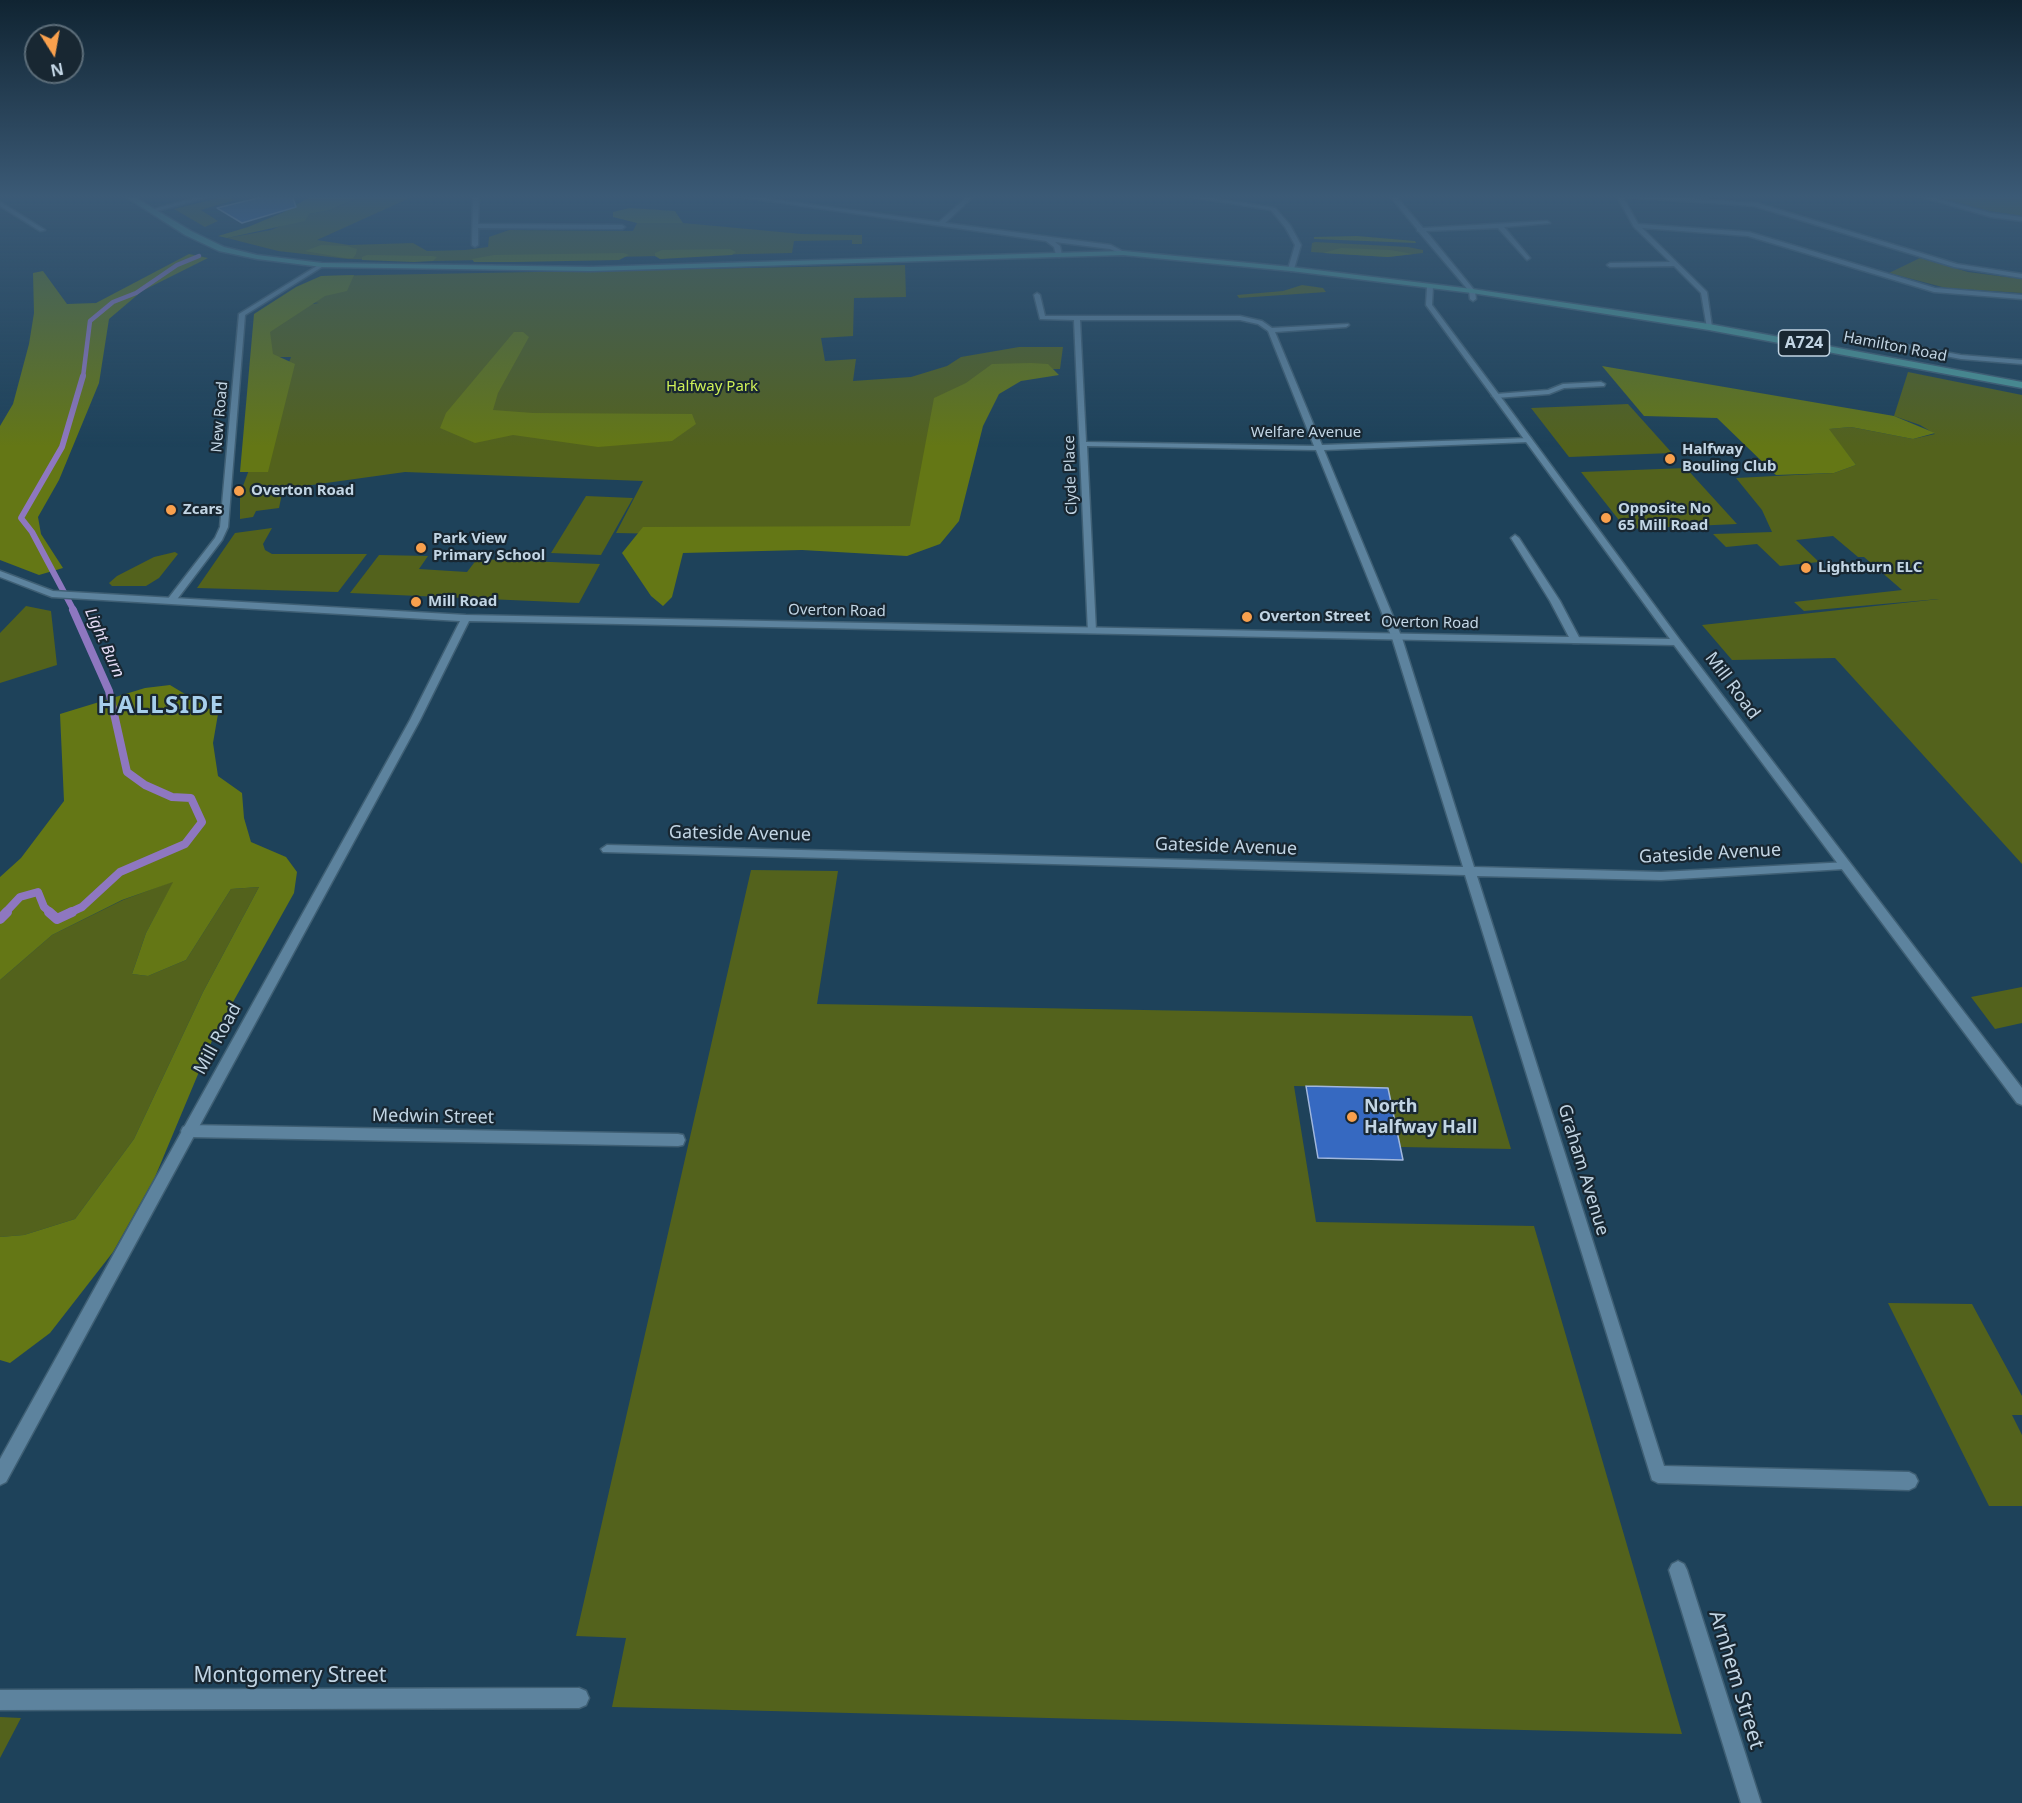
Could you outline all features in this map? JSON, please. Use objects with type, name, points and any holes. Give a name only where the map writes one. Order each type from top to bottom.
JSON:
[{"type":"main road","name":"Hamilton Road","points":[[1322,279],[1473,295],[1709,327],[2022,385]]},
{"type":"main road","name":"Hamilton Road","points":[[1355,279],[1430,291]]},
{"type":"street","name":"New Road","points":[[172,600],[219,538],[224,527],[242,314],[299,279]]},
{"type":"street","points":[[1460,279],[1473,295]]},
{"type":"street","points":[[1691,279],[1704,292],[1709,327]]},
{"type":"street","points":[[1898,279],[1934,290],[2022,297]]},
{"type":"street","name":"Mill Road","points":[[1430,291],[1429,305],[1677,642],[2022,1099]]},
{"type":"street","points":[[1037,295],[1042,318],[1240,318],[1260,322],[1271,330],[1397,638]]},
{"type":"street","name":"Clyde Place","points":[[1077,318],[1091,631]]},
{"type":"street","points":[[1271,330],[1346,325]]},
{"type":"street","points":[[1896,345],[1961,357],[2022,362]]},
{"type":"street","points":[[1496,396],[1549,392],[1573,385],[1601,384]]},
{"type":"street","name":"Welfare Avenue","points":[[1083,444],[1319,448],[1528,440]]},
{"type":"street","points":[[1515,538],[1556,602],[1576,641]]},
{"type":"street","name":"Overton Road","points":[[0,574],[52,594],[466,618],[1677,642]]},
{"type":"street","name":"Mill Road","points":[[0,1476],[415,720],[466,618]]},
{"type":"street","name":"Graham Avenue","points":[[1397,638],[1658,1474],[1909,1481]]},
{"type":"street","name":"Gateside Avenue","points":[[607,849],[1661,876],[1844,865]]},
{"type":"street","name":"Medwin Street","points":[[188,1131],[678,1140]]},
{"type":"street","name":"Arnhem Street","points":[[1678,1570],[1751,1803]]},
{"type":"street","name":"Montgomery Street","points":[[0,1700],[579,1698]]},
{"type":"green space","points":[[33,279],[49,279],[67,304],[96,303],[141,279],[166,279],[142,291],[109,319],[99,383],[59,480],[38,517],[41,534],[63,568],[39,575],[0,560],[0,426],[13,404],[29,344],[34,313]]},
{"type":"green space","points":[[314,279],[352,279],[347,291],[325,296],[270,332],[273,354],[295,364],[268,472],[240,472],[254,314],[296,287]]},
{"type":"green space","name":"Halfway Park","points":[[318,279],[905,279],[906,297],[854,298],[853,336],[821,338],[825,361],[856,359],[853,381],[911,377],[947,366],[961,357],[1019,347],[1063,347],[1060,369],[1002,370],[920,539],[616,533],[643,481],[405,472],[283,489],[279,508],[256,511],[253,517],[240,519],[240,494],[291,357],[261,357],[264,331],[304,305],[319,303],[299,301]]},
{"type":"green space","points":[[1912,279],[2022,279],[2022,293],[1946,288]]},
{"type":"green space","points":[[1302,285],[1323,288],[1326,292],[1239,298],[1237,295],[1283,291]]},
{"type":"green space","points":[[514,332],[523,332],[529,337],[498,393],[493,410],[533,413],[692,414],[696,424],[672,441],[598,447],[513,435],[475,443],[440,428],[446,413]]},
{"type":"green space","points":[[992,364],[1048,364],[1059,375],[1021,381],[999,394],[983,426],[959,521],[940,544],[907,556],[802,550],[683,553],[672,597],[663,606],[651,596],[622,553],[643,527],[910,526],[934,398],[966,383]]},
{"type":"green space","points":[[1602,366],[1894,416],[1935,433],[1913,439],[1851,427],[1829,429],[1856,465],[1834,473],[1776,475],[1717,418],[1644,416]]},
{"type":"green space","points":[[1908,372],[2022,395],[2022,864],[1835,658],[1732,660],[1702,625],[1939,599],[1804,611],[1794,602],[1902,590],[1864,557],[1858,557],[1833,536],[1796,540],[1819,562],[1780,566],[1757,544],[1726,547],[1713,534],[1772,532],[1762,510],[1736,478],[1834,473],[1856,465],[1828,429],[1851,427],[1913,439],[1935,434],[1920,425],[1894,416]]},
{"type":"green space","points":[[1628,404],[1672,453],[1569,457],[1531,408]]},
{"type":"green space","points":[[1686,468],[1737,524],[1626,529],[1581,472]]},
{"type":"green space","points":[[586,496],[633,498],[601,555],[551,553]]},
{"type":"green space","points":[[272,528],[263,544],[265,550],[272,554],[367,554],[338,592],[197,588],[235,533]]},
{"type":"green space","points":[[175,552],[178,554],[159,578],[146,586],[112,586],[109,583],[117,576],[154,557]]},
{"type":"green space","points":[[379,555],[428,556],[419,569],[467,572],[477,559],[600,564],[579,603],[350,593]]},
{"type":"green space","points":[[26,606],[51,611],[57,665],[0,683],[0,633]]},
{"type":"green space","points":[[170,685],[218,714],[213,743],[218,776],[242,793],[244,818],[251,842],[286,857],[297,872],[294,893],[214,1036],[155,1177],[113,1252],[50,1333],[10,1363],[0,1360],[0,1237],[24,1235],[75,1219],[134,1139],[203,992],[259,887],[231,889],[186,960],[148,976],[132,974],[146,933],[173,882],[122,900],[52,935],[0,980],[0,877],[21,858],[64,801],[60,714],[145,688]]},
{"type":"green space","points":[[751,870],[838,871],[817,1004],[1472,1016],[1511,1149],[1401,1147],[1387,1088],[1294,1086],[1316,1222],[1534,1226],[1682,1734],[612,1707],[626,1638],[576,1636]]},
{"type":"green space","points":[[174,881],[146,933],[132,974],[148,976],[186,960],[231,889],[259,887],[203,992],[134,1139],[75,1219],[24,1235],[0,1237],[0,980],[52,935],[123,900]]},
{"type":"green space","points":[[2022,987],[2022,1023],[1995,1029],[1971,997]]},
{"type":"green space","points":[[1888,1303],[1972,1304],[2022,1396],[2022,1415],[2012,1415],[2022,1435],[2022,1506],[1989,1506]]},
{"type":"green space","points":[[0,1717],[21,1718],[0,1758]]},
{"type":"building","name":"North Halfway Hall","points":[[1306,1086],[1388,1088],[1403,1160],[1318,1158]]},
{"type":"waterway","name":"Light Burn","points":[[83,377],[90,321],[113,302],[136,293],[156,279]]},
{"type":"waterway","name":"Light Burn","points":[[74,611],[32,532],[21,518],[62,447],[83,376]]},
{"type":"waterway","name":"Light Burn","points":[[69,913],[82,907],[120,872],[185,844],[202,822],[191,798],[172,797],[145,785],[127,772],[109,691],[73,610]]},
{"type":"waterway","name":"Light Burn","points":[[5,913],[20,897],[38,892],[44,907],[51,913]]},
{"type":"waterway","name":"Light Burn","points":[[0,919],[7,912]]},
{"type":"waterway","name":"Light Burn","points":[[49,912],[57,919],[72,912]]},
{"type":"place","name":"Halfway Bouling Club","points":[[1670,459]]},
{"type":"place","name":"Overton Road","points":[[239,491]]},
{"type":"place","name":"Zcars","points":[[171,510]]},
{"type":"place","name":"Opposite No 65 Mill Road","points":[[1606,518]]},
{"type":"place","name":"Park View Primary School","points":[[421,548]]},
{"type":"place","name":"Lightburn ELC","points":[[1806,568]]},
{"type":"place","name":"Mill Road","points":[[416,602]]},
{"type":"place","name":"Overton Street","points":[[1247,617]]},
{"type":"place","name":"North Halfway Hall","points":[[1352,1117]]},
{"type":"district","name":"HALLSIDE","points":[[161,706]]}]
